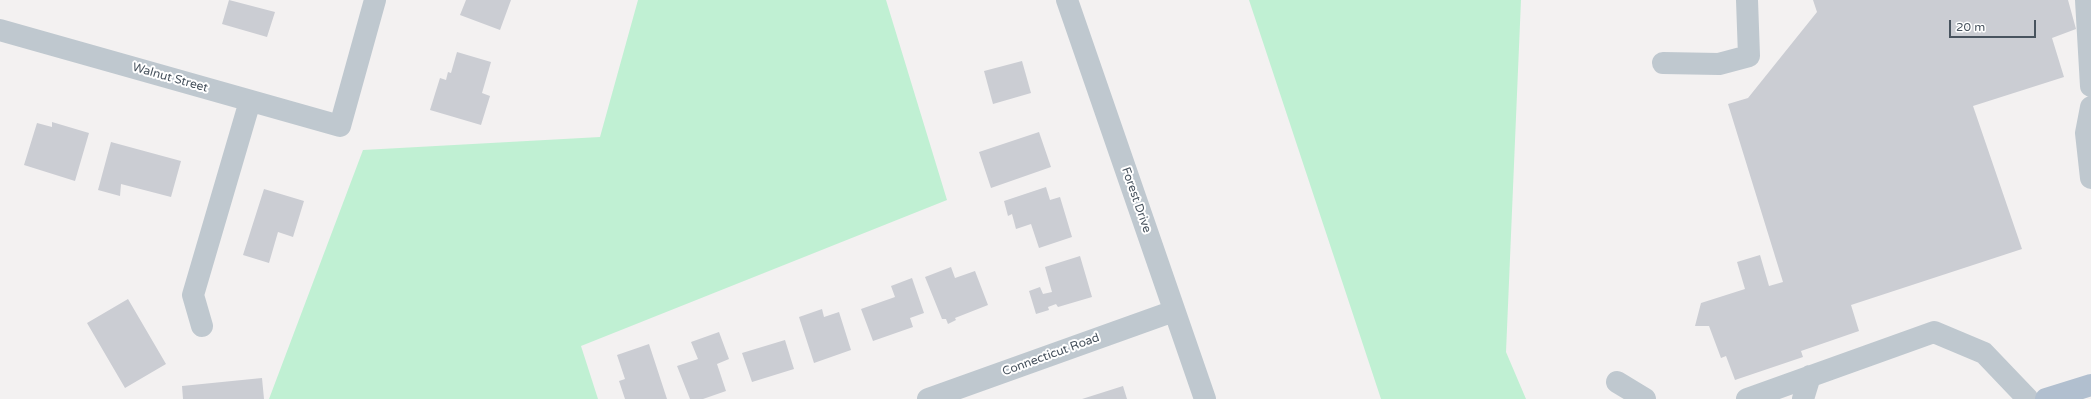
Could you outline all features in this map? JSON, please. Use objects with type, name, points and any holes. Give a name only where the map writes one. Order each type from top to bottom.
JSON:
[{"type":"main road","points":[[2046,399],[2091,385]]},
{"type":"street","name":"Walnut Street","points":[[0,30],[340,126],[375,0]]},
{"type":"street","name":"Forest Drive","points":[[1067,0],[1205,399]]},
{"type":"street","points":[[1663,63],[1719,64],[1749,56],[1747,0]]},
{"type":"street","points":[[2086,0],[2091,86]]},
{"type":"street","points":[[202,326],[193,295],[250,101]]},
{"type":"street","points":[[2091,107],[2086,133],[2091,178]]},
{"type":"street","name":"Connecticut Road","points":[[928,399],[1174,311]]},
{"type":"street","points":[[1747,399],[1934,332],[1984,353],[2028,399]]},
{"type":"street","points":[[1803,399],[1810,376]]},
{"type":"street","points":[[1617,382],[1645,399]]},
{"type":"green space","points":[[638,0],[886,0],[947,200],[581,346],[598,399],[269,399],[363,150],[600,137]]},
{"type":"green space","points":[[1249,0],[1521,0],[1506,352],[1526,399],[1381,399]]},
{"type":"building","points":[[229,0],[275,12],[267,37],[222,24]]},
{"type":"building","points":[[466,0],[511,0],[500,30],[460,15]]},
{"type":"building","points":[[1813,0],[2068,0],[2076,29],[2052,38],[2064,77],[1973,106],[2022,249],[1851,305],[1859,331],[1801,351],[1803,357],[1735,380],[1726,356],[1721,358],[1709,326],[1695,326],[1701,303],[1745,289],[1737,262],[1760,255],[1769,286],[1783,282],[1728,104],[1748,98],[1817,12]]},
{"type":"building","points":[[457,52],[491,62],[482,93],[490,96],[481,125],[430,110],[440,78],[446,80],[448,72],[451,73]]},
{"type":"building","points":[[1022,61],[1031,93],[993,104],[984,71]]},
{"type":"building","points":[[52,122],[89,133],[75,181],[24,165],[37,123],[52,127]]},
{"type":"building","points":[[1039,132],[1051,167],[991,188],[979,152]]},
{"type":"building","points":[[111,142],[181,161],[171,197],[121,184],[120,196],[98,190]]},
{"type":"building","points":[[1046,187],[1050,200],[1060,197],[1072,237],[1039,248],[1031,224],[1016,229],[1012,214],[1008,216],[1004,201]]},
{"type":"building","points":[[264,189],[304,201],[293,237],[278,232],[269,263],[243,255]]},
{"type":"building","points":[[1080,256],[1092,297],[1058,307],[1056,304],[1048,307],[1049,310],[1036,314],[1029,291],[1040,287],[1043,294],[1052,292],[1045,267]]},
{"type":"building","points":[[951,267],[955,278],[975,271],[988,305],[955,318],[956,320],[948,324],[946,319],[942,319],[925,277]]},
{"type":"building","points":[[912,278],[924,313],[910,318],[913,327],[873,341],[861,309],[895,297],[891,286]]},
{"type":"building","points":[[128,299],[166,364],[125,388],[87,323]]},
{"type":"building","points":[[822,309],[824,317],[839,312],[851,350],[814,363],[799,317]]},
{"type":"building","points":[[719,332],[729,359],[717,364],[726,391],[703,399],[690,399],[677,366],[698,359],[691,342]]},
{"type":"building","points":[[785,340],[794,369],[752,382],[742,353]]},
{"type":"building","points":[[649,344],[667,399],[625,399],[619,381],[625,379],[617,355]]},
{"type":"building","points":[[262,378],[264,399],[183,399],[182,386]]},
{"type":"building","points":[[1123,386],[1127,399],[1082,399]]}]
